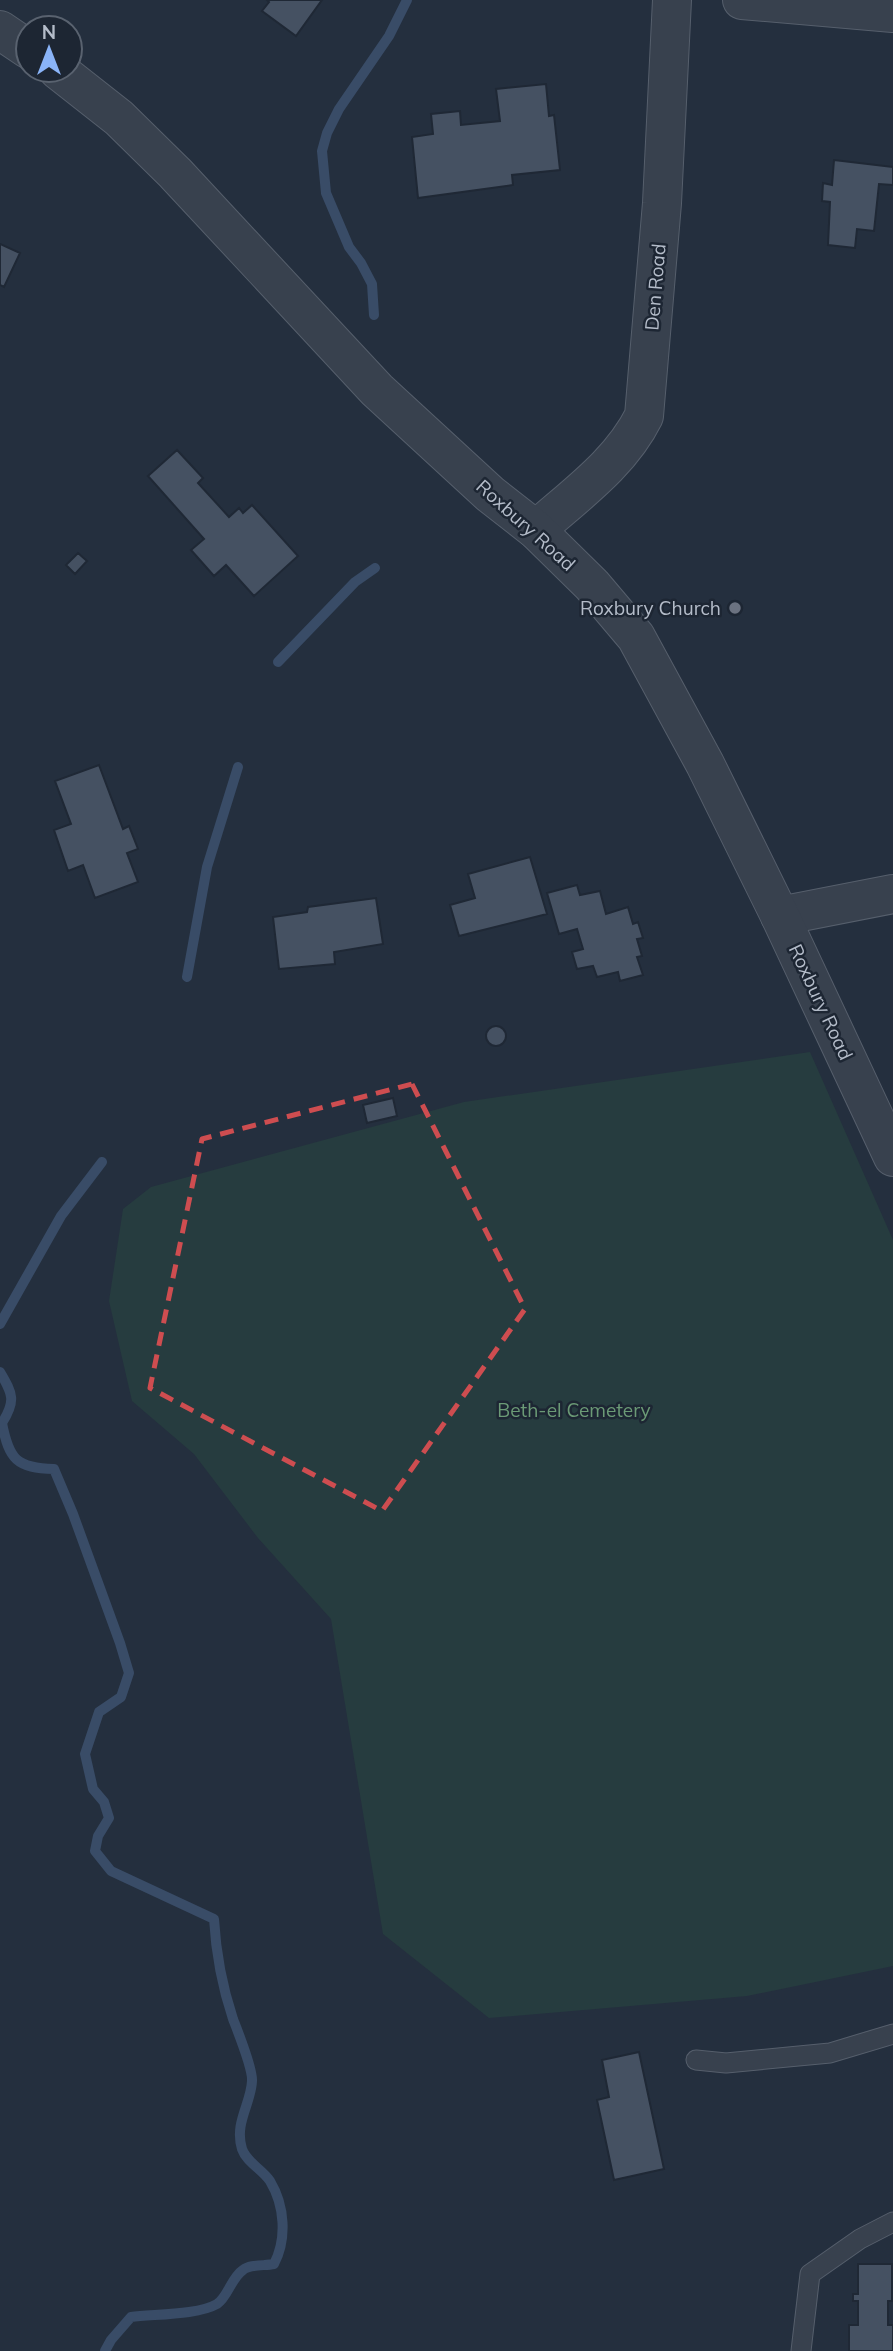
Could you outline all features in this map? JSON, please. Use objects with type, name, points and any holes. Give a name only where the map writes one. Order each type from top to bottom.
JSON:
[{"type":"street","name":"Den Road","points":[[536,530],[617,458],[633,439],[644,416],[662,203],[673,0]]},
{"type":"street","points":[[742,0],[893,13]]},
{"type":"street","name":"Roxbury Road","points":[[76,84],[119,118],[175,173],[377,390],[490,494],[536,530],[592,585],[636,637],[705,764],[893,1157]]},
{"type":"street","points":[[780,916],[893,894]]},
{"type":"lane","points":[[696,2060],[726,2063],[830,2053],[893,2034]]},
{"type":"lane","points":[[801,2351],[810,2274],[860,2239],[893,2222]]},
{"type":"highlighted area","points":[[412,1084],[525,1309],[382,1511],[150,1388],[202,1139]]},
{"type":"green space","name":"Beth-el Cemetery","points":[[810,1052],[893,1240],[893,1966],[747,1996],[489,2018],[383,1934],[331,1619],[258,1538],[194,1454],[132,1401],[109,1301],[123,1209],[151,1187],[464,1102]]},
{"type":"building","points":[[267,0],[322,0],[296,36],[262,11],[269,2]]},
{"type":"building","points":[[546,84],[549,116],[554,115],[560,170],[512,175],[513,185],[418,198],[412,137],[433,134],[431,114],[460,111],[461,125],[500,121],[496,89]]},
{"type":"building","points":[[834,160],[893,167],[893,185],[879,184],[874,231],[857,229],[855,248],[828,245],[830,202],[822,201],[823,183],[832,185]]},
{"type":"building","points":[[0,244],[20,253],[4,287],[0,285]]},
{"type":"building","points":[[177,450],[203,478],[198,483],[229,517],[239,508],[243,513],[252,505],[298,556],[254,596],[226,565],[214,576],[191,550],[204,539],[148,476]]},
{"type":"building","points":[[78,553],[87,561],[75,574],[66,565]]},
{"type":"building","points":[[99,765],[123,829],[129,826],[138,849],[127,853],[138,882],[95,898],[83,865],[68,871],[54,830],[71,824],[55,781]]},
{"type":"building","points":[[530,857],[547,914],[459,936],[450,905],[475,898],[468,874]]},
{"type":"building","points":[[577,885],[580,895],[600,891],[606,914],[628,907],[633,924],[638,922],[643,938],[637,939],[642,956],[637,957],[643,975],[620,981],[618,972],[597,977],[593,966],[577,969],[572,952],[583,949],[577,929],[559,934],[547,893]]},
{"type":"building","points":[[376,898],[383,944],[334,952],[335,964],[279,969],[273,917],[307,912],[308,907]]},
{"type":"building","points":[[496,1026],[503,1029],[506,1036],[503,1043],[496,1046],[489,1043],[486,1036],[489,1029]]},
{"type":"building","points":[[393,1098],[397,1116],[367,1123],[363,1105]]},
{"type":"building","points":[[639,2052],[664,2169],[614,2180],[597,2100],[609,2097],[602,2060]]},
{"type":"building","points":[[858,2264],[892,2264],[892,2301],[888,2301],[888,2325],[893,2325],[893,2351],[849,2351],[849,2325],[858,2325],[858,2301],[853,2301],[853,2294],[858,2294]]},
{"type":"waterway","points":[[374,315],[372,284],[349,247],[326,193],[322,151],[327,133],[339,109],[389,36],[407,0]]},
{"type":"waterway","points":[[278,662],[355,582],[375,568]]},
{"type":"waterway","points":[[187,977],[207,867],[238,767]]},
{"type":"waterway","points":[[0,1324],[61,1216],[102,1162]]},
{"type":"waterway","points":[[0,1372],[11,1398],[2,1423],[8,1446],[23,1464],[54,1469],[73,1514],[129,1673],[121,1697],[99,1712],[85,1754],[93,1789],[104,1802],[109,1818],[98,1836],[95,1851],[111,1871],[214,1919],[218,1957],[229,2007],[252,2075],[251,2089],[241,2122],[242,2149],[247,2158],[270,2181],[281,2212],[281,2244],[274,2264],[243,2270],[221,2301],[209,2308],[131,2317],[105,2351]]},
{"type":"place","name":"Roxbury Church","points":[[735,608]]}]
